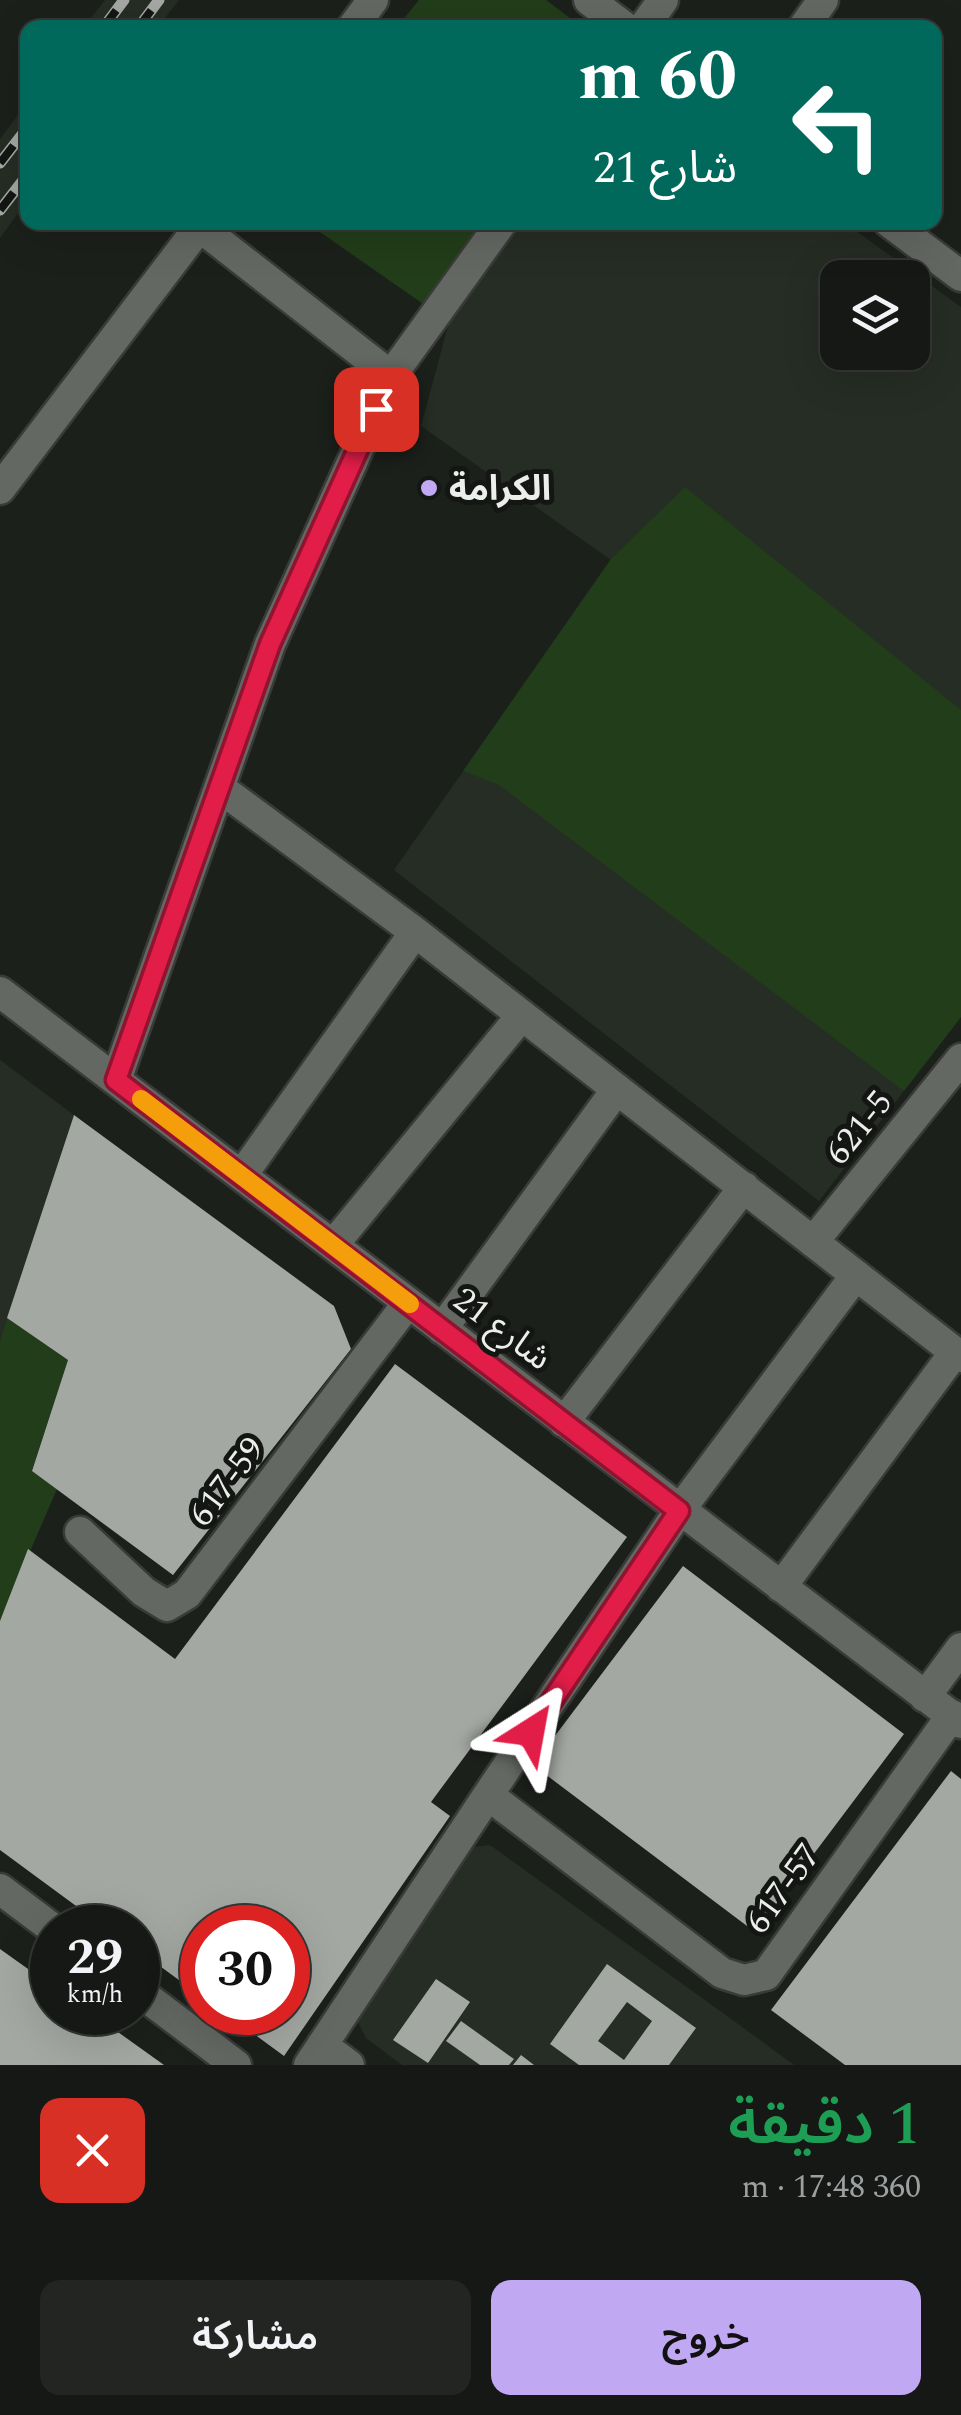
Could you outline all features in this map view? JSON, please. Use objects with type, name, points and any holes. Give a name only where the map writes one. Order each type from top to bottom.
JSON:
[{"type":"street","points":[[588,0],[615,20]]},
{"type":"street","points":[[0,489],[198,230]]},
{"type":"street","points":[[208,230],[391,376]]},
{"type":"street","points":[[116,1080],[270,644],[391,376],[496,230]]},
{"type":"street","points":[[900,230],[960,272]]},
{"type":"street","points":[[220,788],[416,932],[958,1354],[781,1587]]},
{"type":"street","points":[[242,1176],[416,932]]},
{"type":"street","name":"شارع 21","points":[[0,992],[956,1719]]},
{"type":"street","points":[[333,1245],[522,1015]]},
{"type":"street","name":"621-5","points":[[813,1242],[961,1060]]},
{"type":"street","points":[[442,1328],[617,1089]]},
{"type":"street","points":[[564,1422],[744,1187]]},
{"type":"street","points":[[349,2065],[316,2055],[679,1511],[856,1275]]},
{"type":"street","name":"617-59","points":[[80,1532],[144,1592],[167,1606],[188,1594],[408,1303]]},
{"type":"street","points":[[925,1696],[961,1648]]},
{"type":"street","name":"617-57","points":[[488,1795],[722,1973],[744,1980],[766,1975],[956,1719]]},
{"type":"street","points":[[0,1889],[30,1912]]},
{"type":"street","points":[[160,2008],[236,2065]]},
{"type":"shaded area","points":[[105,0],[179,0],[163,20],[89,20]]},
{"type":"shaded area","points":[[20,112],[20,211],[0,238],[0,139]]},
{"type":"shaded area","points":[[518,230],[855,230],[896,260],[820,260],[820,370],[930,370],[930,285],[961,307],[961,1017],[819,1201],[394,870],[611,560],[421,426],[449,322]]},
{"type":"shaded area","points":[[0,1060],[74,1115],[0,1341]]},
{"type":"shaded area","points":[[490,1845],[794,2065],[402,2065],[366,2038],[356,2018],[474,1847]]},
{"type":"green space","points":[[419,0],[546,0],[573,20],[403,20]]},
{"type":"green space","points":[[317,230],[518,230],[449,322]]},
{"type":"green space","points":[[685,487],[961,710],[961,1017],[904,1091],[499,785],[463,771],[611,559]]},
{"type":"green space","points":[[7,1318],[68,1360],[32,1470],[57,1489],[0,1621],[0,1341]]},
{"type":"building","points":[[74,1115],[334,1306],[351,1349],[173,1575],[32,1471],[68,1360],[7,1318]]},
{"type":"building","points":[[395,1364],[627,1537],[431,1802],[450,1816],[310,2018],[310,1905],[180,1905],[180,1981],[160,1966],[160,1905],[75,1905],[0,1850],[0,1621],[28,1549],[175,1659]]},
{"type":"building","points":[[683,1566],[904,1734],[755,1932],[533,1765]]},
{"type":"building","points":[[951,1771],[961,1779],[961,2065],[845,2065],[771,2010]]},
{"type":"building","points":[[0,1949],[30,1970],[30,2035],[122,2035],[164,2065],[0,2065]]},
{"type":"building","points":[[607,1964],[696,2028],[669,2065],[579,2065],[550,2044]],"holes":[[[627,2002],[652,2021],[624,2060],[598,2041]]]},
{"type":"building","points":[[436,1979],[470,2002],[428,2063],[393,2040]]},
{"type":"building","points":[[461,2021],[514,2059],[509,2065],[480,2065],[446,2041]]},
{"type":"building","points":[[255,2035],[299,2035],[284,2056]]},
{"type":"building","points":[[521,2055],[534,2065],[513,2065]]},
{"type":"railway","points":[[109,20],[124,0]]},
{"type":"railway","points":[[144,20],[159,0]]},
{"type":"railway","points":[[0,163],[20,137]]},
{"type":"railway","points":[[0,210],[20,184]]},
{"type":"slow traffic","points":[[141,1099],[410,1304]]},
{"type":"place","name":"الكرامة","points":[[429,488]]},
{"type":"route","points":[[376,409],[270,644],[116,1080],[679,1511],[531,1732]]}]
